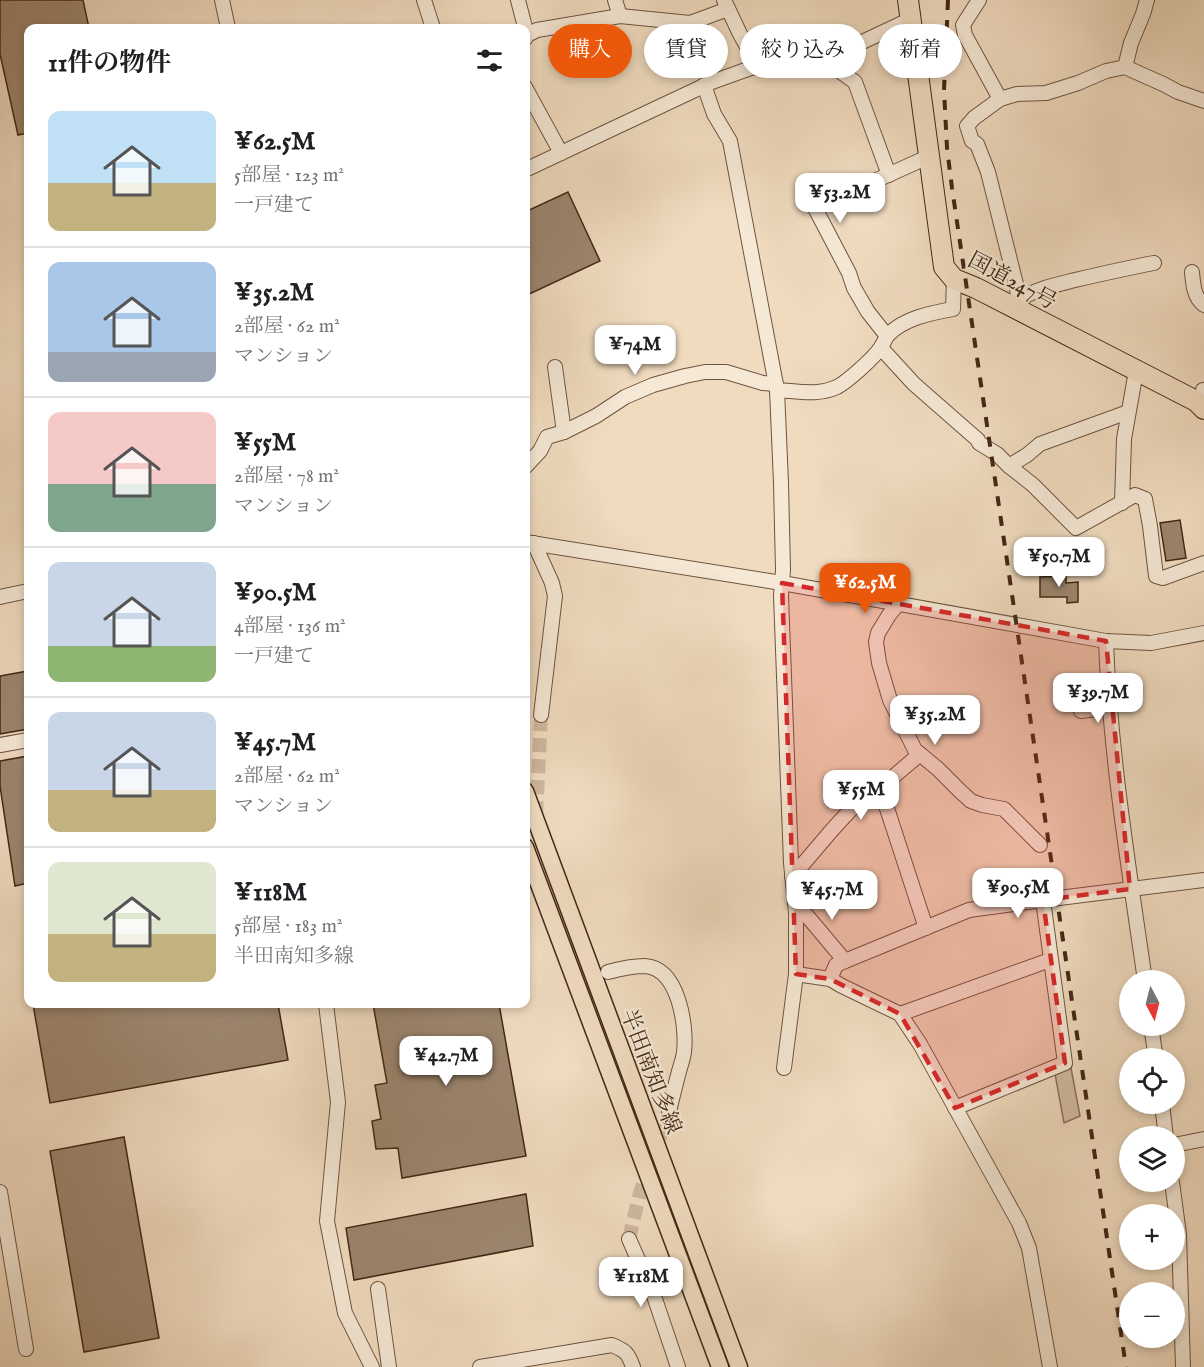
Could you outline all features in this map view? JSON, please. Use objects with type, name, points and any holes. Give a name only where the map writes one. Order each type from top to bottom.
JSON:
[{"type":"highway","name":"国道247号","points":[[910,9],[944,267],[954,279],[1016,304],[1136,371],[1202,396]]},
{"type":"main road","name":"半田南知多線","points":[[530,804],[739,1367]]},
{"type":"main road","name":"半田南知多線","points":[[530,859],[720,1367]]},
{"type":"street","points":[[222,0],[227,24]]},
{"type":"street","points":[[424,0],[432,24]]},
{"type":"street","points":[[518,0],[523,24]]},
{"type":"street","points":[[615,0],[620,16]]},
{"type":"street","points":[[979,0],[963,25],[965,35],[1000,99]]},
{"type":"street","points":[[1125,67],[1147,0]]},
{"type":"street","points":[[530,34],[537,30],[620,16],[690,23],[726,4],[740,34]]},
{"type":"street","points":[[866,35],[910,9]]},
{"type":"street","points":[[1016,304],[1017,288],[988,172],[967,126],[974,118],[1000,99],[1017,94],[1046,93],[1106,71],[1125,67],[1178,92],[1204,101]]},
{"type":"street","points":[[530,168],[704,86],[740,73]]},
{"type":"street","points":[[849,78],[855,82],[889,175]]},
{"type":"street","points":[[704,86],[714,114],[730,141],[776,387],[782,494],[781,596],[796,974],[784,1068]]},
{"type":"street","points":[[530,96],[561,153]]},
{"type":"street","points":[[930,156],[815,208],[849,273],[854,288],[884,342],[914,384],[979,443],[997,454],[1043,493],[1076,528],[1135,495],[1145,499],[1156,576],[1163,578],[1204,563]]},
{"type":"street","points":[[1016,304],[1031,292],[1154,263]]},
{"type":"street","points":[[1192,272],[1198,301],[1204,304]]},
{"type":"street","points":[[530,462],[540,451],[547,437],[564,432],[596,416],[625,397],[684,376],[705,372],[726,372],[776,387],[808,393],[838,387],[858,370],[894,330],[924,315],[952,309],[954,279]]},
{"type":"street","points":[[555,367],[564,432]]},
{"type":"street","points":[[1122,503],[1124,439],[1136,371]]},
{"type":"street","points":[[1009,466],[1040,444],[1128,412]]},
{"type":"street","points":[[530,543],[782,583],[1106,641],[1151,643],[1204,633]]},
{"type":"street","points":[[530,543],[552,583],[555,596],[541,716]]},
{"type":"street","points":[[0,597],[24,592]]},
{"type":"street","points":[[898,604],[878,633],[876,642],[879,663],[890,700],[915,750],[971,801],[1004,809],[1040,845]]},
{"type":"street","points":[[1106,641],[1114,755],[1130,889],[1143,970]]},
{"type":"street","points":[[1081,711],[1111,707]]},
{"type":"street","points":[[0,745],[24,741]]},
{"type":"street","points":[[792,877],[854,806],[920,754]]},
{"type":"street","points":[[880,787],[926,928]]},
{"type":"street","points":[[830,979],[836,965],[969,910],[1204,880]]},
{"type":"street","points":[[955,1108],[1065,1063],[1043,900]]},
{"type":"street","points":[[795,904],[845,961]]},
{"type":"street","points":[[900,1014],[1050,960]]},
{"type":"street","points":[[608,972],[646,966],[656,969],[673,987],[679,1002],[685,1040],[684,1055],[669,1111]]},
{"type":"street","points":[[796,974],[830,979],[900,1014],[920,1044],[1019,1224],[1029,1248],[1050,1367]]},
{"type":"street","points":[[326,1008],[338,1102],[327,1221],[345,1313],[372,1367]]},
{"type":"street","points":[[1185,1143],[1204,1139]]},
{"type":"street","points":[[0,1192],[26,1348]]},
{"type":"street","points":[[1173,1192],[1179,1234],[1183,1367]]},
{"type":"street","points":[[629,1239],[654,1296],[678,1367]]},
{"type":"street","points":[[378,1289],[389,1367]]},
{"type":"street","points":[[480,1367],[612,1345],[629,1355],[633,1367]]},
{"type":"highlighted area","points":[[782,583],[1106,641],[1130,889],[1043,900],[1065,1063],[955,1108],[900,1014],[830,979],[796,974]]},
{"type":"shaded area","points":[[1071,1068],[1080,1116],[1064,1123],[1055,1074]]},
{"type":"building","points":[[0,0],[83,0],[88,24],[24,24],[24,134],[18,135],[0,54]]},
{"type":"building","points":[[568,192],[600,261],[530,294],[530,210]]},
{"type":"building","points":[[1180,520],[1186,558],[1166,561],[1160,523]]},
{"type":"building","points":[[1066,576],[1066,583],[1078,582],[1078,602],[1067,603],[1067,597],[1040,597],[1040,577]]},
{"type":"building","points":[[24,672],[24,730],[0,734],[0,676]]},
{"type":"building","points":[[24,757],[24,884],[15,886],[0,786],[0,761]]},
{"type":"building","points":[[34,1008],[279,1008],[288,1060],[50,1103]]},
{"type":"building","points":[[374,1008],[500,1008],[526,1156],[402,1178],[398,1148],[376,1149],[372,1121],[381,1119],[375,1085],[387,1083]]},
{"type":"building","points":[[124,1137],[159,1338],[84,1352],[50,1151]]},
{"type":"building","points":[[526,1194],[533,1246],[354,1280],[346,1228]]},
{"type":"tunnel","points":[[536,815],[541,715]]},
{"type":"tunnel","points":[[629,1239],[639,1196],[669,1111]]},
{"type":"railway","points":[[948,0],[944,90],[952,188],[1126,1367]]}]
